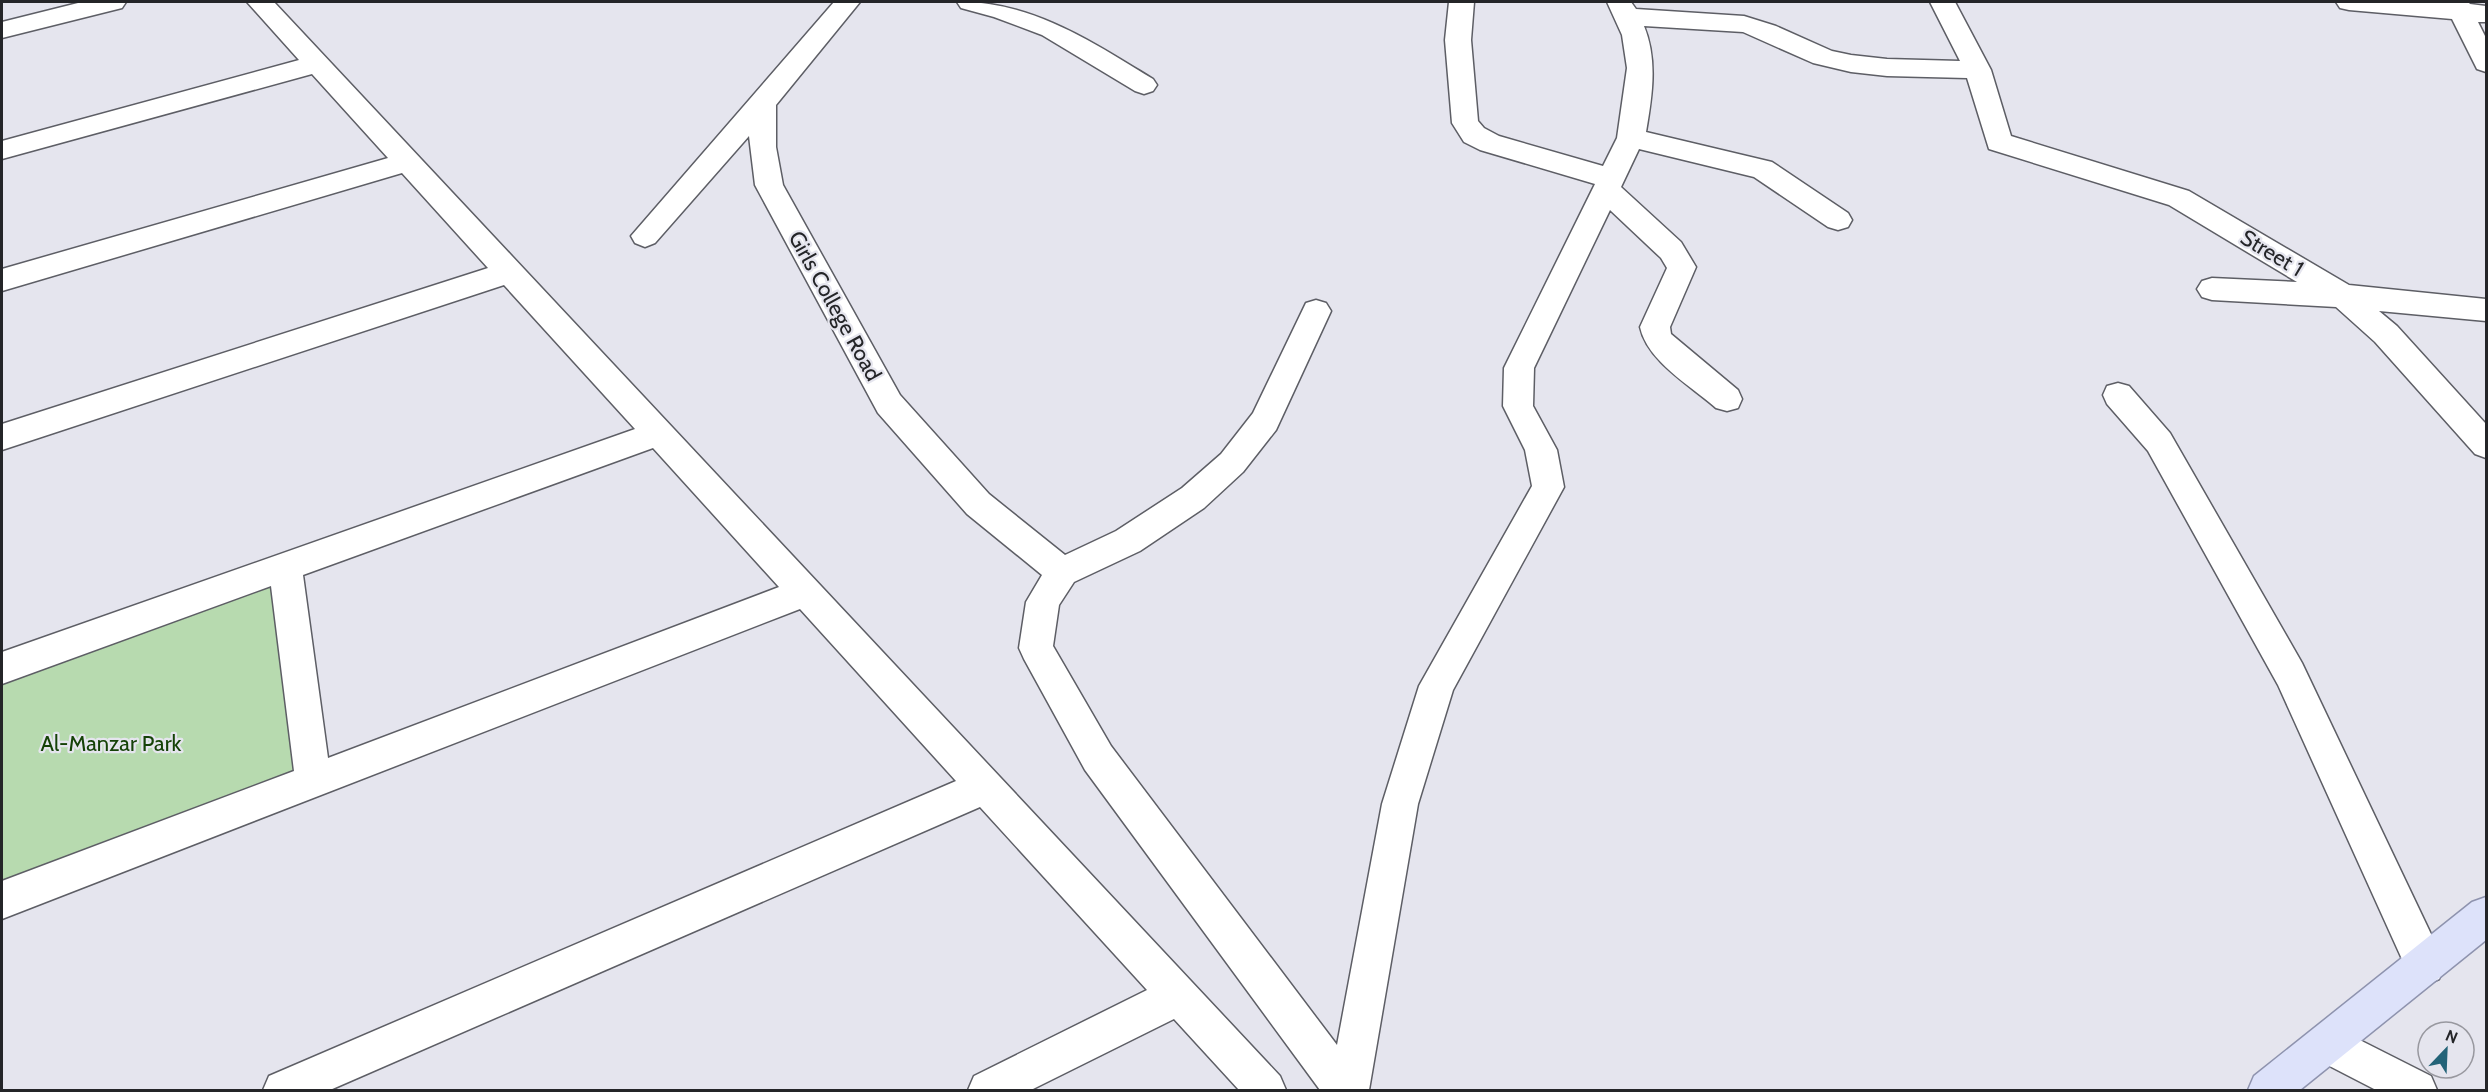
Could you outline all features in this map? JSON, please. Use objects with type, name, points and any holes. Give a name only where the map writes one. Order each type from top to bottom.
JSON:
[{"type":"main road","points":[[2268,1090],[2487,916]]},
{"type":"street","points":[[2,30],[113,2]]},
{"type":"street","points":[[260,2],[1266,1090]]},
{"type":"street","points":[[645,237],[763,103],[847,2]]},
{"type":"street","points":[[970,2],[1004,10],[1051,29],[1144,85]]},
{"type":"street","points":[[1461,2],[1458,40],[1465,123],[1474,135],[1490,143],[1610,185],[1671,250],[1682,267],[1655,327],[1657,336],[1664,347],[1727,399]]},
{"type":"street","points":[[1942,2],[1978,70]]},
{"type":"street","points":[[2349,2],[2459,7],[2487,14]]},
{"type":"street","points":[[2459,7],[2487,63]]},
{"type":"street","points":[[1347,1090],[1400,804],[1437,686],[1548,487],[1541,450],[1518,406],[1519,368],[1631,138],[1637,102],[1640,53],[1624,9],[1744,24],[1762,29],[1832,60],[1853,64],[1978,70]]},
{"type":"street","points":[[2,150],[318,64]]},
{"type":"street","name":"Street 1","points":[[1978,70],[1990,107],[1996,139],[2005,145],[2179,198],[2343,296],[2386,334],[2487,445]]},
{"type":"street","name":"Girls College Road","points":[[763,103],[762,147],[769,185],[889,404],[978,504],[1062,572]]},
{"type":"street","points":[[1631,138],[1762,169],[1776,176],[1818,211],[1838,220]]},
{"type":"street","points":[[2,280],[408,162]]},
{"type":"street","points":[[2,437],[510,272]]},
{"type":"street","points":[[2212,289],[2343,296],[2487,310]]},
{"type":"street","points":[[1316,311],[1265,421],[1232,463],[1193,498],[1128,541],[1062,572],[1043,602],[1036,648],[1098,758],[1347,1090]]},
{"type":"street","points":[[2118,395],[2159,442],[2290,674],[2425,965]]},
{"type":"street","points":[[2,668],[659,433]]},
{"type":"street","points":[[285,567],[313,781]]},
{"type":"street","points":[[2,900],[806,591]]},
{"type":"street","points":[[283,1090],[986,786]]},
{"type":"street","points":[[988,1090],[1178,996]]},
{"type":"street","points":[[2328,1044],[2417,1090]]},
{"type":"green space","name":"Al-Manzar Park","points":[[285,567],[313,781],[2,900],[2,668]]}]
